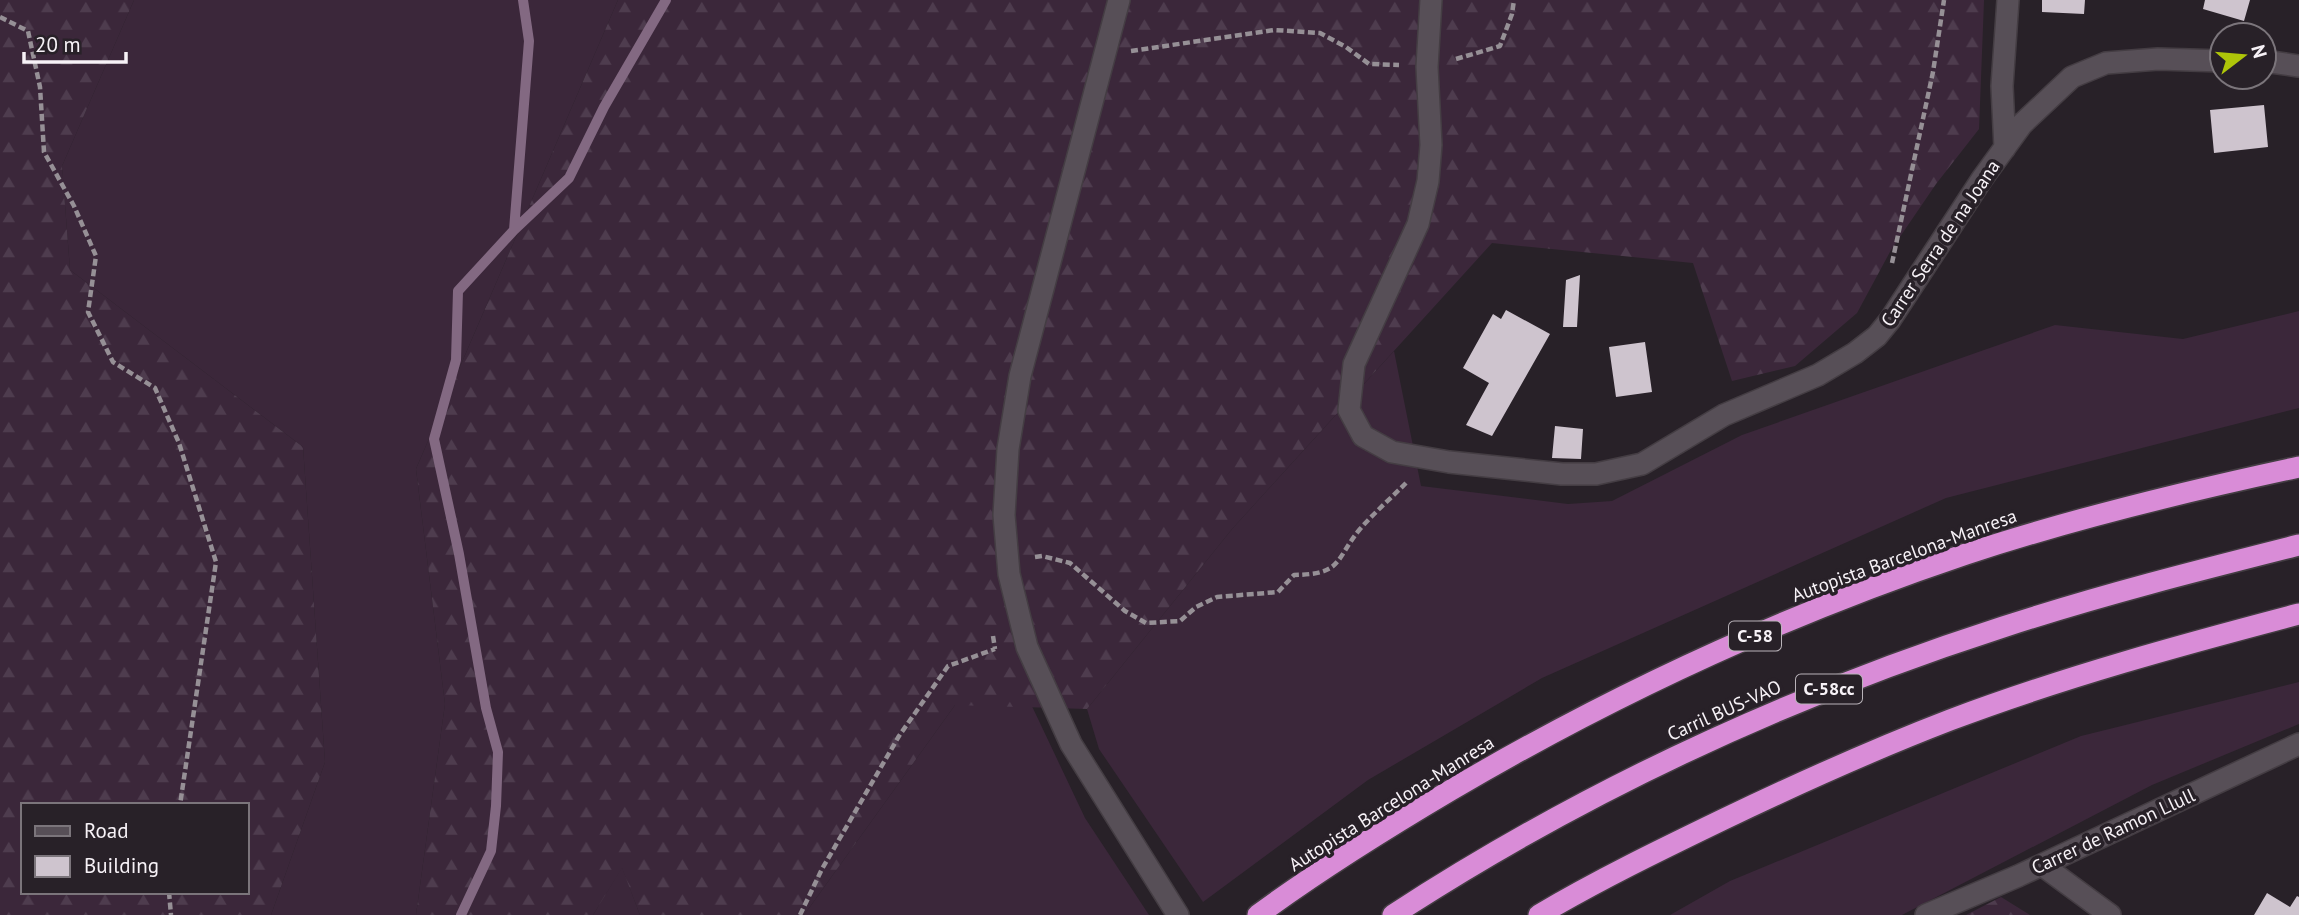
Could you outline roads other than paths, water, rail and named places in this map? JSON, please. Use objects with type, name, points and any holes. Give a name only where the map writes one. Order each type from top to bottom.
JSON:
[{"type":"highway","name":"Autopista Barcelona-Manresa","points":[[1258,915],[1405,817],[1574,720],[1654,681],[1808,613],[1965,555],[2046,529],[2214,485],[2299,467]]},
{"type":"highway","name":"Carril BUS-VAO","points":[[1393,915],[1457,874],[1569,810],[1668,760],[1841,685],[1940,648],[2076,604],[2299,545]]},
{"type":"highway","points":[[1539,915],[1642,859],[1796,784],[1928,729],[2112,666],[2193,641],[2299,614]]},
{"type":"street","points":[[1119,0],[1020,376],[1007,462],[1004,515],[1009,574],[1027,647],[1071,744],[1178,915]]},
{"type":"street","name":"Carrer Serra de na Joana","points":[[1431,0],[1427,67],[1431,145],[1428,181],[1418,223],[1354,364],[1349,410],[1363,436],[1392,452],[1562,474],[1596,474],[1642,464],[1724,415],[1818,374],[1855,353],[1877,336],[2022,124],[2072,77],[2106,63],[2158,59],[2208,61]]},
{"type":"street","points":[[2005,148],[2002,86],[2008,0]]},
{"type":"street","points":[[2278,63],[2299,66]]},
{"type":"street","name":"Carrer de Ramon Llull","points":[[1926,915],[2299,744]]},
{"type":"street","points":[[2042,864],[2110,915]]},
{"type":"waterway","points":[[461,915],[491,851],[498,752],[486,708],[459,554],[434,439],[456,360],[458,291],[514,230],[529,41],[523,0]]},
{"type":"waterway","points":[[514,230],[569,178],[604,107],[666,0]]}]
